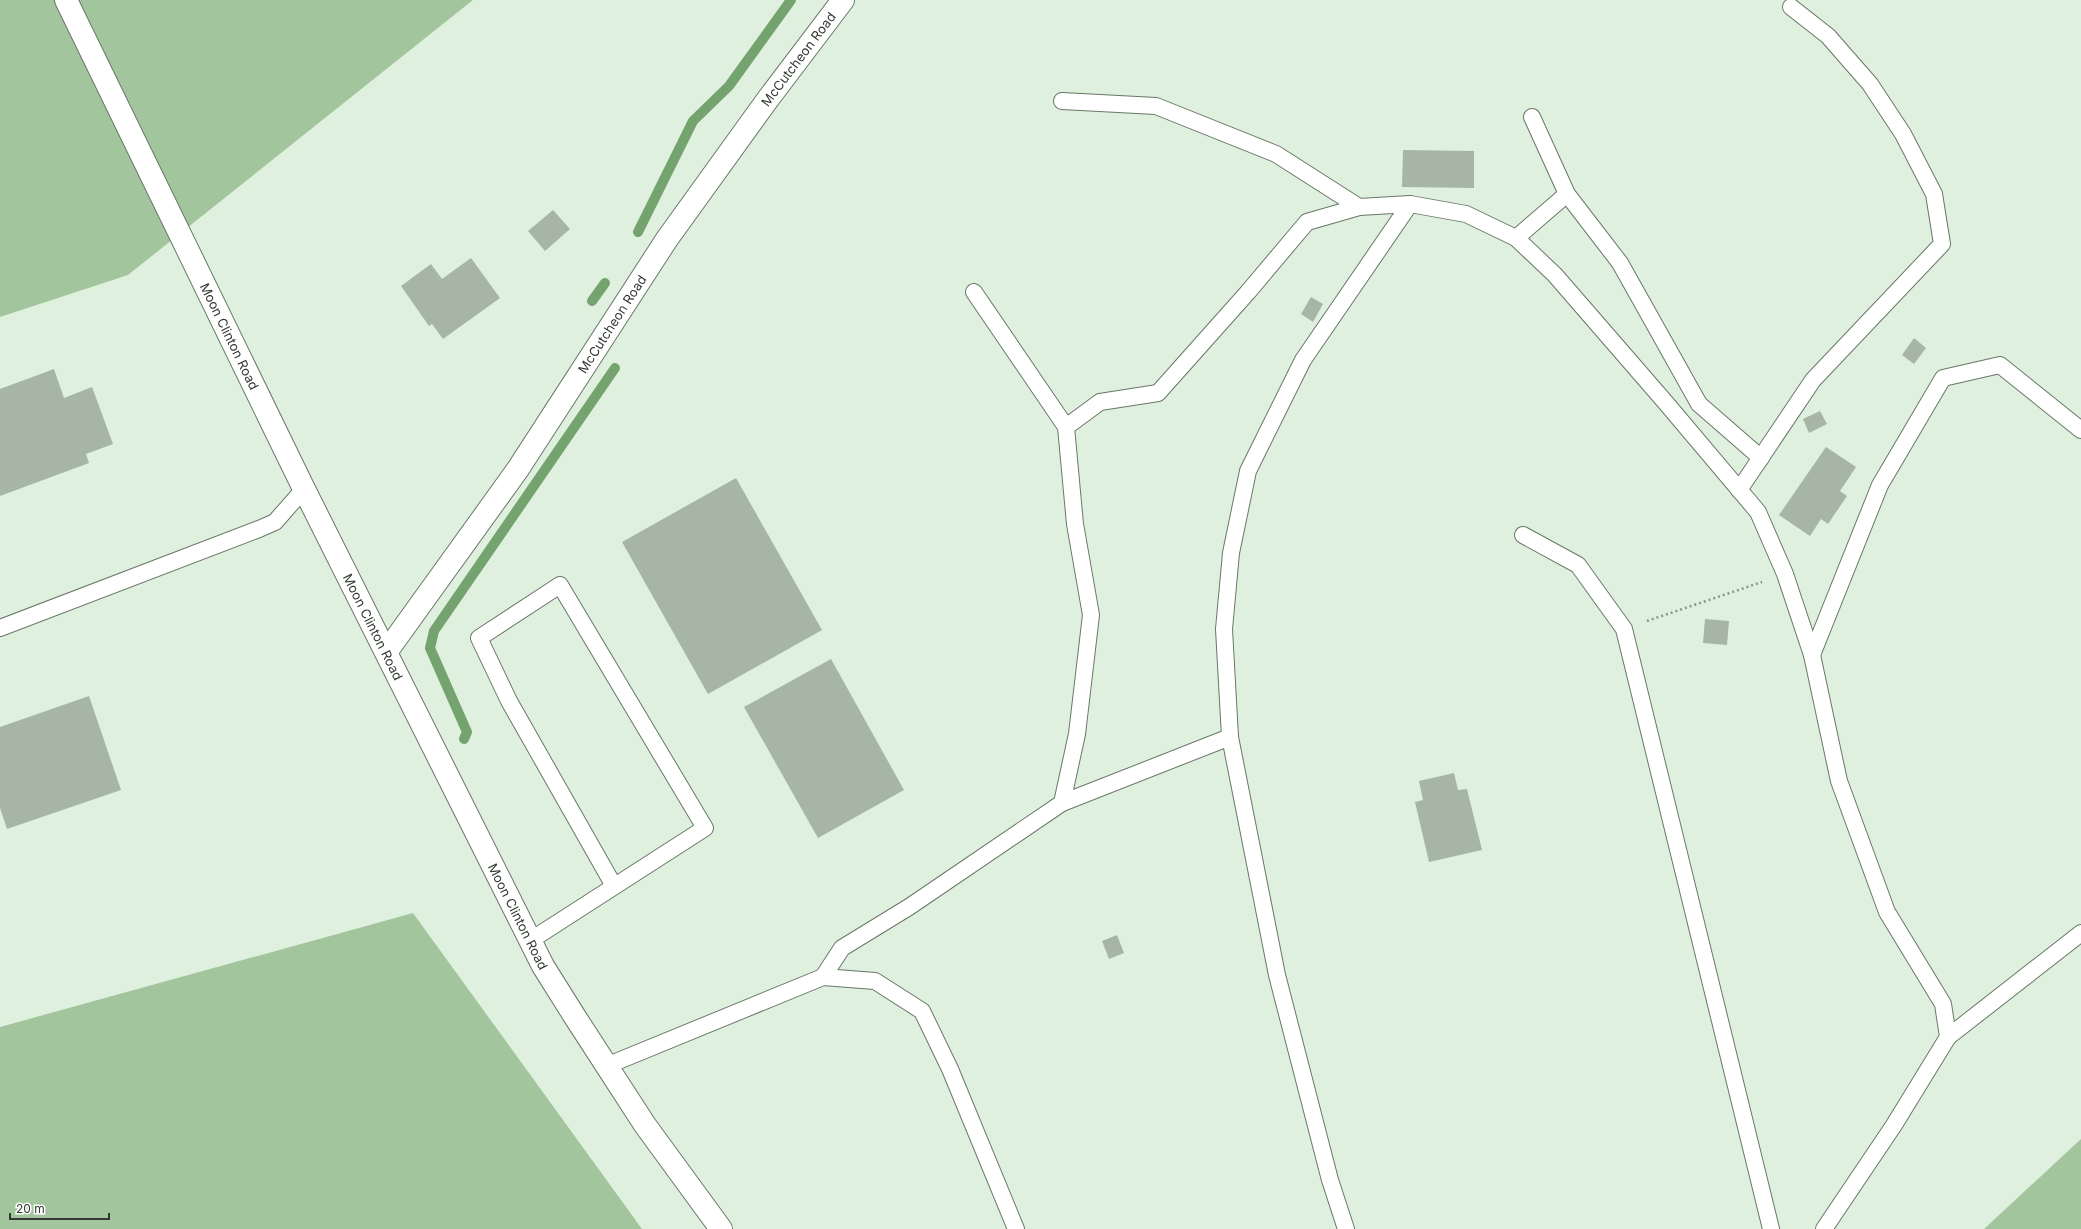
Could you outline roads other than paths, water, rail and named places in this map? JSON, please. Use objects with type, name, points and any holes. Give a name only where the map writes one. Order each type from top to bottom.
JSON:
[{"type":"street","name":"Moon Clinton Road","points":[[66,0],[304,489],[387,651],[543,966],[645,1125],[721,1229]]},
{"type":"street","name":"McCutcheon Road","points":[[387,651],[518,469],[667,239],[768,99],[843,0]]},
{"type":"lane","points":[[1739,490],[1813,380],[1942,244],[1934,194],[1903,134],[1870,84],[1828,36],[1791,7]]},
{"type":"lane","points":[[1062,101],[1156,106],[1276,154],[1358,207]]},
{"type":"lane","points":[[1532,117],[1567,194],[1620,263],[1699,404],[1761,458]]},
{"type":"lane","points":[[1516,238],[1567,194]]},
{"type":"lane","points":[[1346,1229],[1330,1180],[1277,975],[1230,737],[1224,629],[1231,553],[1248,471],[1303,360],[1410,204]]},
{"type":"lane","points":[[1066,428],[1100,402],[1158,393],[1248,292],[1307,222],[1358,207],[1410,204],[1466,214],[1516,238],[1555,275],[1666,402],[1758,512],[1785,574],[1812,655],[1839,781],[1887,912],[1943,1004],[1948,1037]]},
{"type":"lane","points":[[974,292],[1066,428],[1075,524],[1091,615],[1077,734],[1062,803]]},
{"type":"lane","points":[[1812,655],[1880,485],[1943,378],[2000,364],[2081,430]]},
{"type":"lane","points":[[0,628],[275,522],[304,489]]},
{"type":"lane","points":[[1522,535],[1578,565],[1624,629],[1771,1229]]},
{"type":"lane","points":[[531,940],[705,828],[560,585],[479,638],[509,701],[614,886]]},
{"type":"lane","points":[[823,977],[842,948],[909,907],[1062,803],[1230,737]]},
{"type":"lane","points":[[1824,1229],[1894,1125],[1948,1037],[2081,933]]},
{"type":"lane","points":[[606,1066],[823,977],[875,981],[922,1011],[950,1069],[1016,1229]]},
{"type":"waterway","points":[[638,232],[693,121],[729,86],[791,0]]},
{"type":"waterway","points":[[592,301],[605,283]]},
{"type":"waterway","points":[[464,739],[467,732],[430,648],[434,631],[615,368]]}]
